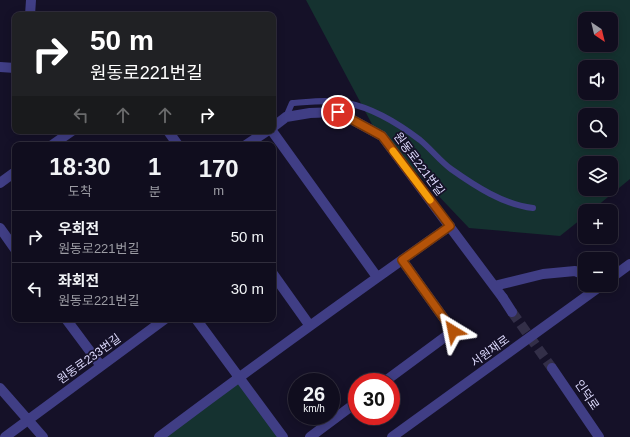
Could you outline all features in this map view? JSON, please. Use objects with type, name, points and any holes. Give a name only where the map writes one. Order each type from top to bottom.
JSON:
[{"type":"street","points":[[30,12],[31,0]]},
{"type":"street","points":[[0,67],[12,68]]},
{"type":"street","name":"원동로221번길","points":[[276,125],[286,117],[310,113],[338,112],[382,136],[450,226],[512,312]]},
{"type":"street","points":[[250,142],[262,134]]},
{"type":"street","points":[[274,134],[377,277]]},
{"type":"street","points":[[0,183],[12,174]]},
{"type":"street","points":[[159,437],[239,377],[450,226]]},
{"type":"street","points":[[0,228],[12,245]]},
{"type":"street","points":[[396,373],[453,331],[402,260]]},
{"type":"street","points":[[618,273],[630,264]]},
{"type":"street","points":[[494,286],[543,274],[578,272]]},
{"type":"street","points":[[276,278],[310,326]]},
{"type":"street","name":"서원재로","points":[[392,437],[592,292]]},
{"type":"street","points":[[68,322],[101,366]]},
{"type":"street","name":"원동로233번길","points":[[5,437],[161,322]]},
{"type":"street","points":[[198,322],[283,437]]},
{"type":"street","name":"인덕로","points":[[552,368],[600,437]]},
{"type":"street","points":[[0,388],[43,437]]},
{"type":"street","points":[[310,437],[348,409]]},
{"type":"lane","points":[[286,117],[292,103],[305,102],[340,102],[376,113],[420,140],[450,169],[481,188],[520,206],[533,208]]},
{"type":"green space","points":[[306,0],[630,0],[630,179],[618,189],[618,156],[578,156],[578,196],[609,196],[600,204],[578,204],[578,222],[560,236],[469,228],[374,128]]},
{"type":"green space","points":[[239,377],[283,437],[159,437]]},
{"type":"tunnel","points":[[512,312],[552,368]]},
{"type":"slow traffic","points":[[393,151],[430,200]]},
{"type":"route","points":[[338,112],[382,136],[450,226],[402,260],[453,331]]}]
